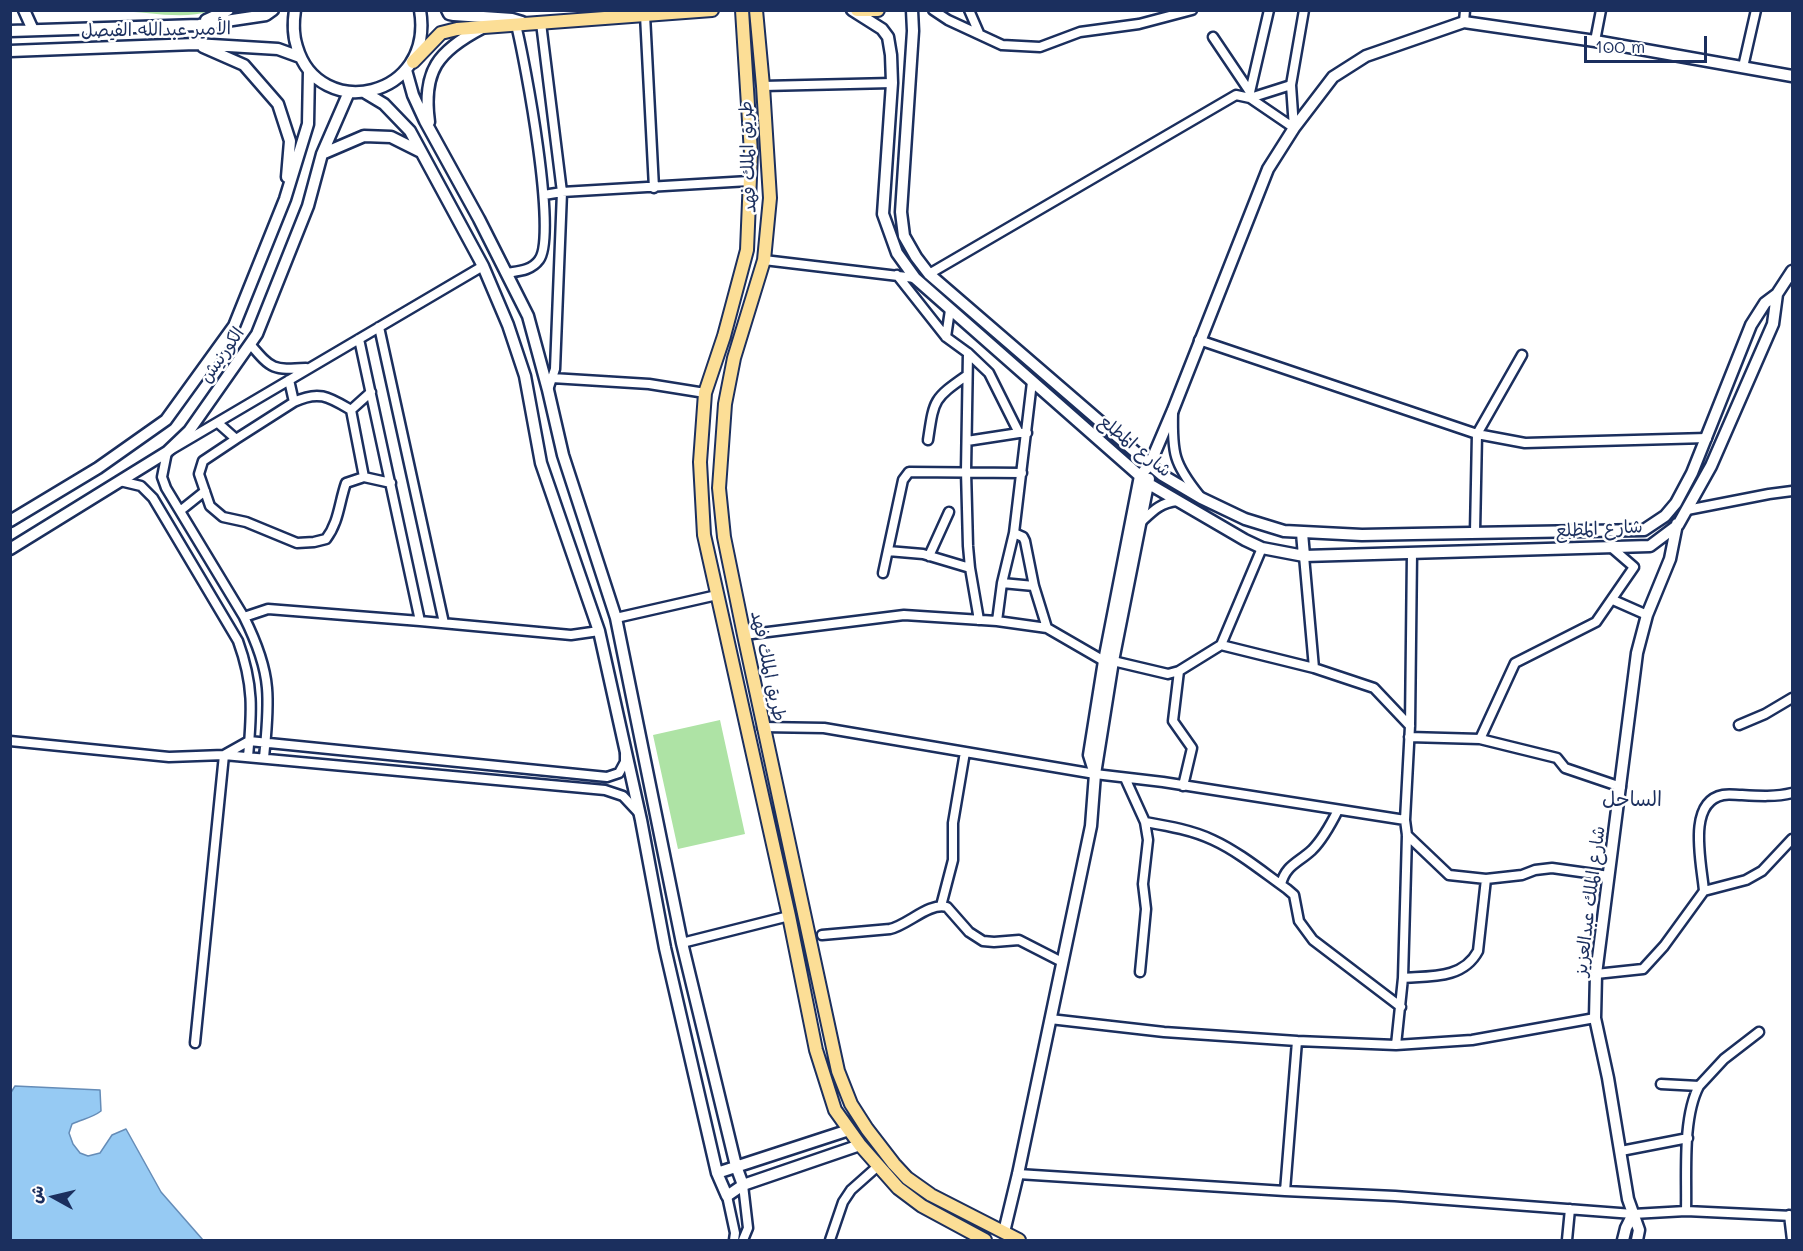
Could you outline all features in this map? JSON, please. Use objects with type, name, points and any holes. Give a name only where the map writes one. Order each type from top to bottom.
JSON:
[{"type":"main road","points":[[409,66],[441,33],[457,29],[712,10]]},
{"type":"main road","name":"طريق الملك فهد","points":[[742,10],[751,153],[747,250],[724,336],[705,393],[700,462],[704,535],[789,916],[816,1050],[834,1110],[860,1145],[898,1188],[922,1206],[986,1240]]},
{"type":"main road","name":"طريق الملك فهد","points":[[756,10],[770,198],[764,260],[734,358],[727,393],[718,488],[724,537],[762,727],[838,1071],[852,1104],[883,1151],[907,1178],[931,1195],[1019,1240]]},
{"type":"main road","points":[[857,10],[878,10]]},
{"type":"main road","points":[[744,40],[751,33],[758,37]]},
{"type":"main road","points":[[762,799],[777,795]]},
{"type":"street","points":[[24,10],[33,30]]},
{"type":"street","points":[[194,25],[228,10]]},
{"type":"street","name":"الأمير عبدالله الفيصل","points":[[11,30],[194,25],[266,15],[273,10]]},
{"type":"street","points":[[295,10],[293,35],[300,57],[309,71],[328,85],[350,92],[364,92],[387,85],[409,66],[420,45],[423,26],[420,10]]},
{"type":"street","points":[[447,10],[449,14],[454,15],[512,19],[522,25],[544,195],[545,236],[540,259],[523,271],[506,273]]},
{"type":"street","name":"شارع المطلع","points":[[852,10],[882,29],[888,37],[892,83],[883,214],[897,253],[915,278],[1144,480],[1262,548],[1304,556],[1650,546],[1678,525],[1712,466],[1773,324],[1777,294]]},
{"type":"street","name":"شارع المطلع","points":[[912,10],[913,31],[901,212],[904,236],[929,274],[1162,475],[1201,498],[1245,519],[1284,531],[1302,533],[1413,534],[1644,530],[1665,516]]},
{"type":"street","points":[[933,10],[948,20],[1002,45],[1040,47],[1080,32],[1139,24],[1192,10]]},
{"type":"street","points":[[969,10],[979,33]]},
{"type":"street","points":[[1250,95],[1269,10]]},
{"type":"street","points":[[1294,128],[1291,85],[1304,10]]},
{"type":"street","points":[[1595,41],[1601,10]]},
{"type":"street","points":[[1743,67],[1756,10]]},
{"type":"street","points":[[645,15],[654,188]]},
{"type":"street","points":[[1004,1232],[1091,826],[1108,661],[1144,480],[1268,169],[1294,128],[1333,77],[1366,56],[1464,16],[1792,76]]},
{"type":"street","points":[[541,23],[562,192],[555,369],[548,390]]},
{"type":"street","points":[[431,131],[427,86],[434,70],[445,52],[460,39],[483,27]]},
{"type":"street","points":[[1213,37],[1250,95],[1294,128]]},
{"type":"street","points":[[195,44],[244,65],[278,104],[290,141],[285,199]]},
{"type":"street","name":"الأمير عبدالله الفيصل","points":[[10,51],[195,44],[278,49],[300,57]]},
{"type":"street","points":[[409,66],[413,95],[528,316],[563,455],[616,618],[682,943],[736,1166],[743,1185],[748,1228],[743,1240]]},
{"type":"street","name":"الكورنيش","points":[[10,522],[98,468],[166,420],[234,326],[285,199],[308,124],[309,71]]},
{"type":"street","points":[[763,86],[892,83]]},
{"type":"street","points":[[929,274],[1236,95],[1250,95],[1291,85]]},
{"type":"street","name":"الكورنيش","points":[[10,549],[167,452],[189,431],[257,334],[308,206],[322,154],[350,92]]},
{"type":"street","points":[[364,92],[384,104],[410,131],[483,266],[508,325],[525,376],[542,463],[598,631],[641,820],[665,948],[717,1173],[727,1196],[735,1240]]},
{"type":"street","points":[[322,154],[364,136],[391,137],[421,152]]},
{"type":"street","points":[[544,195],[749,181]]},
{"type":"street","points":[[764,260],[915,278]]},
{"type":"street","points":[[264,758],[267,687],[262,659],[244,616],[166,488],[162,477],[167,452],[483,266]]},
{"type":"street","points":[[1678,525],[1665,516],[1676,503],[1692,473],[1751,325],[1765,303],[1777,294],[1792,271]]},
{"type":"street","points":[[897,275],[946,338],[968,353],[989,373],[1024,433]]},
{"type":"street","points":[[946,338],[950,310]]},
{"type":"street","points":[[379,327],[444,623]]},
{"type":"street","points":[[359,339],[392,483],[420,621]]},
{"type":"street","points":[[1199,340],[1477,434],[1525,443],[1707,438]]},
{"type":"street","points":[[250,344],[261,358],[278,369],[310,368]]},
{"type":"street","points":[[968,353],[966,471],[970,568],[979,620]]},
{"type":"street","points":[[1475,532],[1477,434],[1522,355]]},
{"type":"street","points":[[928,440],[937,399],[966,376]]},
{"type":"street","points":[[552,378],[649,384],[705,393]]},
{"type":"street","points":[[289,381],[294,402]]},
{"type":"street","points":[[997,621],[1002,583],[1014,532],[1022,473],[1024,433],[1032,382]]},
{"type":"street","points":[[351,410],[371,392]]},
{"type":"street","points":[[364,477],[351,410],[332,398],[320,395],[305,397],[294,402],[216,451],[203,461],[199,474],[210,506],[223,517],[246,522],[297,543],[326,539],[333,530],[338,516],[346,483],[364,477],[392,483]]},
{"type":"street","points":[[1173,410],[1174,454],[1181,473],[1201,498]]},
{"type":"street","points":[[218,423],[236,439]]},
{"type":"street","points":[[967,441],[1024,433]]},
{"type":"street","points":[[883,573],[905,475],[909,472],[1022,473]]},
{"type":"street","points":[[1108,661],[1140,523],[1144,480]]},
{"type":"street","points":[[120,481],[141,486],[153,498],[238,641],[251,689],[252,711],[248,757]]},
{"type":"street","points":[[180,511],[205,491]]},
{"type":"street","points":[[1676,503],[1687,510],[1792,491]]},
{"type":"street","points":[[1140,523],[1166,502],[1177,501]]},
{"type":"street","points":[[929,556],[949,512]]},
{"type":"street","name":"شارع الملك عبدالعزيز","points":[[1637,1240],[1639,1230],[1628,1199],[1621,1151],[1594,1018],[1596,974],[1637,653],[1647,615],[1670,559],[1678,525]]},
{"type":"street","points":[[1014,532],[1023,537],[1025,541],[1034,586],[1047,628]]},
{"type":"street","points":[[1302,533],[1314,668]]},
{"type":"street","points":[[744,635],[903,615],[997,621],[1047,628],[1108,661],[1168,674],[1179,671],[1221,645],[1262,548]]},
{"type":"street","points":[[1480,739],[1515,663],[1596,622],[1613,600],[1635,567],[1612,548]]},
{"type":"street","points":[[888,551],[929,556],[970,568]]},
{"type":"street","points":[[1396,1045],[1403,978],[1412,553]]},
{"type":"street","points":[[1002,583],[1034,586]]},
{"type":"street","points":[[616,618],[717,595]]},
{"type":"street","points":[[1613,600],[1647,615]]},
{"type":"street","points":[[244,616],[267,609],[571,635],[598,631]]},
{"type":"street","points":[[1221,645],[1314,668],[1374,688],[1410,726]]},
{"type":"street","points":[[1179,671],[1173,722],[1191,748],[1183,786]]},
{"type":"street","points":[[1739,725],[1765,714],[1792,698]]},
{"type":"street","points":[[762,727],[824,728],[1095,774],[1405,820]]},
{"type":"street","points":[[1409,737],[1480,739],[1557,758],[1565,768],[1621,787]]},
{"type":"street","points":[[10,741],[169,756],[224,755],[264,758],[605,790],[623,796],[635,808],[641,820]]},
{"type":"street","points":[[224,755],[249,741],[607,777],[619,773],[625,749]]},
{"type":"street","points":[[941,906],[952,860],[953,824],[965,752]]},
{"type":"street","points":[[195,1043],[224,755]]},
{"type":"street","points":[[1125,778],[1145,822],[1148,840],[1143,884],[1146,909],[1140,972]]},
{"type":"street","points":[[1704,891],[1698,832],[1702,812],[1713,799],[1723,795],[1775,796],[1792,793]]},
{"type":"street","points":[[1281,884],[1290,866],[1312,849],[1328,829],[1338,810]]},
{"type":"street","points":[[1145,822],[1212,839],[1281,884],[1294,895],[1299,921],[1313,940],[1401,1007]]},
{"type":"street","points":[[1407,835],[1449,875],[1486,879],[1522,875],[1535,870],[1552,868],[1609,876]]},
{"type":"street","points":[[1596,974],[1643,969],[1664,946],[1704,891],[1746,880],[1762,872],[1792,838]]},
{"type":"street","points":[[1403,978],[1450,974],[1474,959],[1478,951],[1486,879]]},
{"type":"street","points":[[822,935],[890,930],[900,927],[934,906],[941,906],[947,907],[969,933],[983,940],[994,942],[1019,940],[1062,962]]},
{"type":"street","points":[[682,943],[789,916]]},
{"type":"street","points":[[1050,1019],[1164,1032],[1396,1045],[1472,1040],[1594,1018]]},
{"type":"street","points":[[1686,1211],[1688,1124],[1694,1094],[1724,1059],[1759,1032]]},
{"type":"street","points":[[1285,1191],[1297,1041]]},
{"type":"street","points":[[1661,1084],[1699,1086]]},
{"type":"street","points":[[717,1173],[849,1130]]},
{"type":"street","points":[[1621,1151],[1688,1138]]},
{"type":"street","points":[[727,1196],[743,1185],[860,1145]]},
{"type":"street","points":[[830,1240],[843,1202],[851,1190],[878,1166]]},
{"type":"street","points":[[1018,1173],[1395,1196],[1633,1214],[1686,1211],[1791,1216],[1792,1240]]},
{"type":"street","points":[[1567,1240],[1570,1209]]},
{"type":"street","points":[[1623,1240],[1633,1214]]},
{"type":"green space","points":[[120,10],[210,11],[178,15]]},
{"type":"green space","points":[[720,720],[745,834],[678,849],[653,735]]},
{"type":"water","points":[[15,1086],[100,1090],[101,1111],[72,1124],[69,1133],[73,1144],[80,1153],[88,1156],[100,1153],[112,1135],[126,1129],[161,1192],[203,1240],[11,1240],[10,1094]]},
{"type":"district","name":"الساحل","points":[[1632,800]]}]
